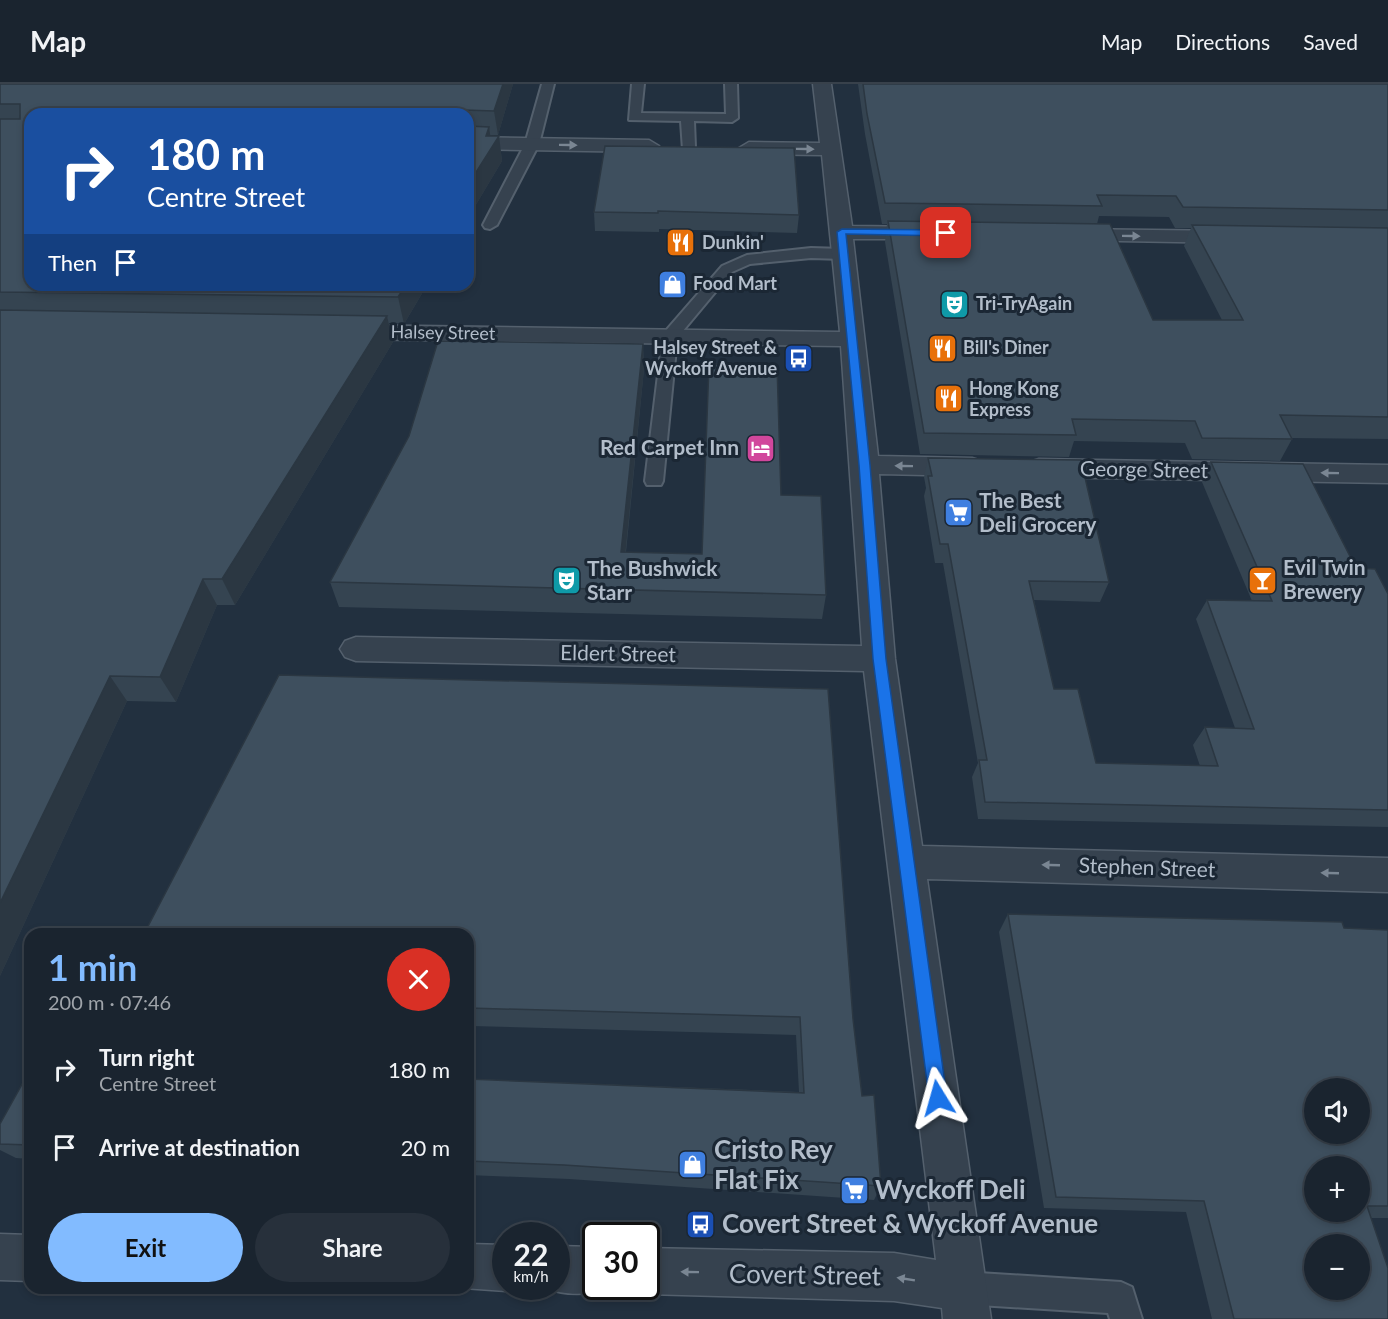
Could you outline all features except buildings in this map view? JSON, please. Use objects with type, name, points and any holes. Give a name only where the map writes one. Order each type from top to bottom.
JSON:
[{"type":"street","points":[[822,84],[842,232],[850,339],[865,465],[879,659],[965,1303]]},
{"type":"street","points":[[474,143],[710,147]]},
{"type":"street","points":[[733,148],[832,150]]},
{"type":"street","points":[[842,232],[948,233]]},
{"type":"street","points":[[1055,235],[1257,238]]},
{"type":"street","name":"Halsey Street","points":[[317,332],[850,339]]},
{"type":"street","name":"George Street","points":[[865,465],[1388,474]]},
{"type":"street","name":"Eldert Street","points":[[356,649],[879,659]]},
{"type":"street","name":"Stephen Street","points":[[906,862],[1388,875]]},
{"type":"street","points":[[0,1257],[24,1258]]},
{"type":"street","points":[[474,1267],[492,1268]]},
{"type":"street","name":"Covert Street","points":[[660,1271],[894,1277],[965,1303]]},
{"type":"lane","points":[[490,225],[532,144],[548,84]]},
{"type":"lane","points":[[638,84],[634,117],[732,118],[731,84]]},
{"type":"lane","points":[[687,118],[688,147]]},
{"type":"lane","points":[[654,482],[669,337],[728,269],[747,260],[811,253],[843,254]]},
{"type":"lane","points":[[965,1303],[1121,1298],[1126,1319]]},
{"type":"place","name":"Dunkin'","points":[[681,243]]},
{"type":"place","name":"Food Mart","points":[[672,284]]},
{"type":"place","name":"Tri-TryAgain","points":[[955,304]]},
{"type":"place","name":"Bill's Diner","points":[[942,348]]},
{"type":"place","name":"Halsey Street & Wyckoff Avenue","points":[[798,358]]},
{"type":"place","name":"Hong Kong Express","points":[[948,399]]},
{"type":"place","name":"Red Carpet Inn","points":[[760,448]]},
{"type":"place","name":"The Best Deli Grocery","points":[[958,513]]},
{"type":"place","name":"Evil Twin Brewery","points":[[1262,580]]},
{"type":"place","name":"The Bushwick Starr","points":[[566,581]]},
{"type":"place","name":"Cristo Rey Flat Fix","points":[[693,1165]]},
{"type":"place","name":"Wyckoff Deli","points":[[854,1190]]},
{"type":"place","name":"Covert Street & Wyckoff Avenue","points":[[701,1224]]},
{"type":"route","points":[[938,1098],[879,659],[865,465],[850,339],[842,232],[946,233]]}]
